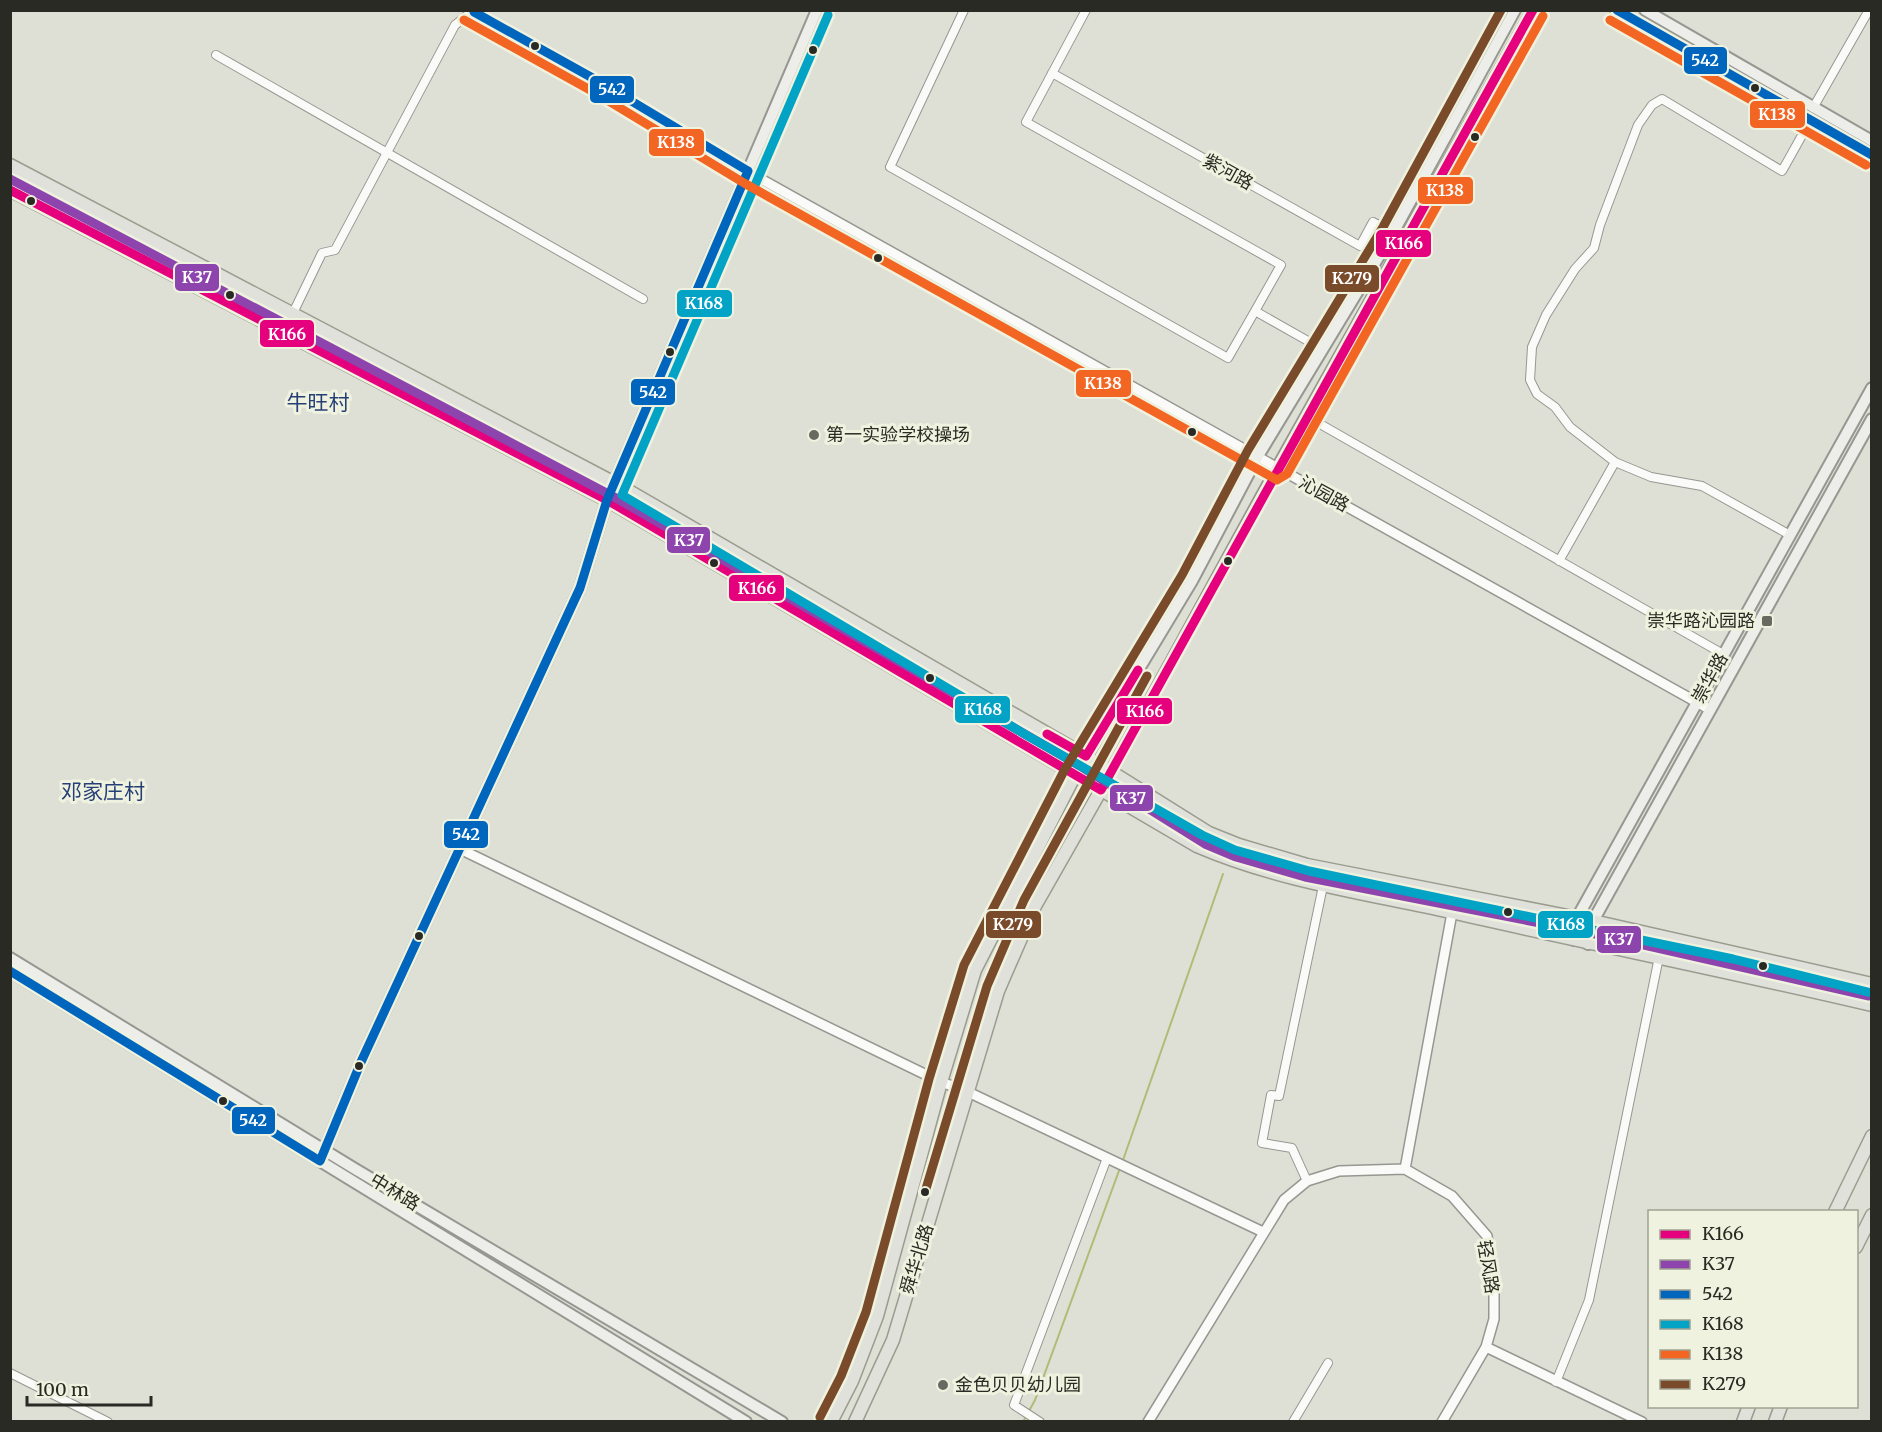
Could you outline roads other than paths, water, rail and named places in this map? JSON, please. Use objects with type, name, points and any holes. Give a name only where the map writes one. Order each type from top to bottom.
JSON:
[{"type":"main road","points":[[320,1161],[323,1148],[580,588],[607,500],[816,10]]},
{"type":"main road","name":"舜华北路","points":[[831,1422],[852,1381],[877,1316],[940,1082],[975,970],[1075,775],[1192,581],[1258,456],[1393,234],[1515,10]]},
{"type":"main road","name":"舜华北路","points":[[855,1422],[893,1340],[966,1091],[998,991],[1035,906],[1533,10]]},
{"type":"main road","points":[[1616,10],[1872,155]]},
{"type":"main road","points":[[1646,10],[1872,141]]},
{"type":"main road","points":[[10,165],[614,483],[1086,756],[1192,823],[1239,845],[1307,865],[1593,921],[1872,984]]},
{"type":"main road","points":[[10,190],[607,500],[1197,846],[1231,861],[1323,886],[1872,1005]]},
{"type":"main road","name":"崇华路","points":[[1574,940],[1577,918],[1872,388]]},
{"type":"main road","name":"崇华路","points":[[1588,944],[1593,921],[1872,419]]},
{"type":"main road","name":"中林路","points":[[10,958],[782,1422]]},
{"type":"main road","name":"中林路","points":[[10,971],[320,1161],[351,1177],[746,1422]]},
{"type":"main road","points":[[1836,1210],[1872,1136]]},
{"type":"main road","points":[[1858,1245],[1872,1215]]},
{"type":"main road","points":[[1743,1422],[1749,1408]]},
{"type":"main road","points":[[1774,1422],[1781,1408]]},
{"type":"street","points":[[964,10],[890,167],[1228,358],[1281,264],[1026,122],[1086,10]]},
{"type":"street","points":[[1813,108],[1869,10]]},
{"type":"street","name":"沁园路","points":[[473,11],[598,81],[748,171],[1709,710]]},
{"type":"street","points":[[292,313],[322,254],[334,250],[455,25],[473,11]]},
{"type":"street","points":[[216,55],[643,300]]},
{"type":"street","name":"紫河路","points":[[1052,73],[1360,246],[1373,222],[1393,234]]},
{"type":"street","points":[[1790,535],[1702,486],[1651,477],[1616,462],[1570,427],[1555,407],[1537,394],[1530,380],[1530,372],[1532,347],[1546,315],[1575,269],[1594,248],[1600,225],[1638,124],[1652,105],[1662,99],[1782,171],[1810,121]]},
{"type":"street","points":[[1255,310],[1322,349]]},
{"type":"street","points":[[1306,417],[1723,654]]},
{"type":"street","points":[[1559,561],[1616,462]]},
{"type":"street","points":[[460,849],[940,1082],[966,1091],[1263,1232]]},
{"type":"street","points":[[1307,1181],[1292,1148],[1262,1143],[1271,1095],[1279,1096],[1323,886]]},
{"type":"street","points":[[1148,1422],[1284,1200],[1307,1181],[1339,1171],[1366,1168],[1405,1169],[1452,913]]},
{"type":"street","points":[[1556,1382],[1589,1300],[1659,957]]},
{"type":"street","points":[[1040,1422],[1014,1405],[1107,1158]]},
{"type":"street","name":"轻风路","points":[[1405,1169],[1452,1196],[1487,1236],[1494,1289],[1494,1319],[1486,1347],[1442,1422]]},
{"type":"street","points":[[1486,1347],[1641,1422]]},
{"type":"street","points":[[1293,1422],[1328,1363]]},
{"type":"street","points":[[10,1373],[108,1422]]},
{"type":"waterway","points":[[1122,1163],[1223,874]]},
{"type":"waterway","points":[[1023,1422],[1035,1400],[1120,1168]]},
{"type":"place","name":"第一实验学校操场","points":[[814,435]]},
{"type":"place","name":"崇华路沁园路","points":[[1767,621]]},
{"type":"place","name":"金色贝贝幼儿园","points":[[943,1385]]},
{"type":"district","name":"牛旺村","points":[[318,403]]},
{"type":"district","name":"邓家庄村","points":[[103,792]]}]
